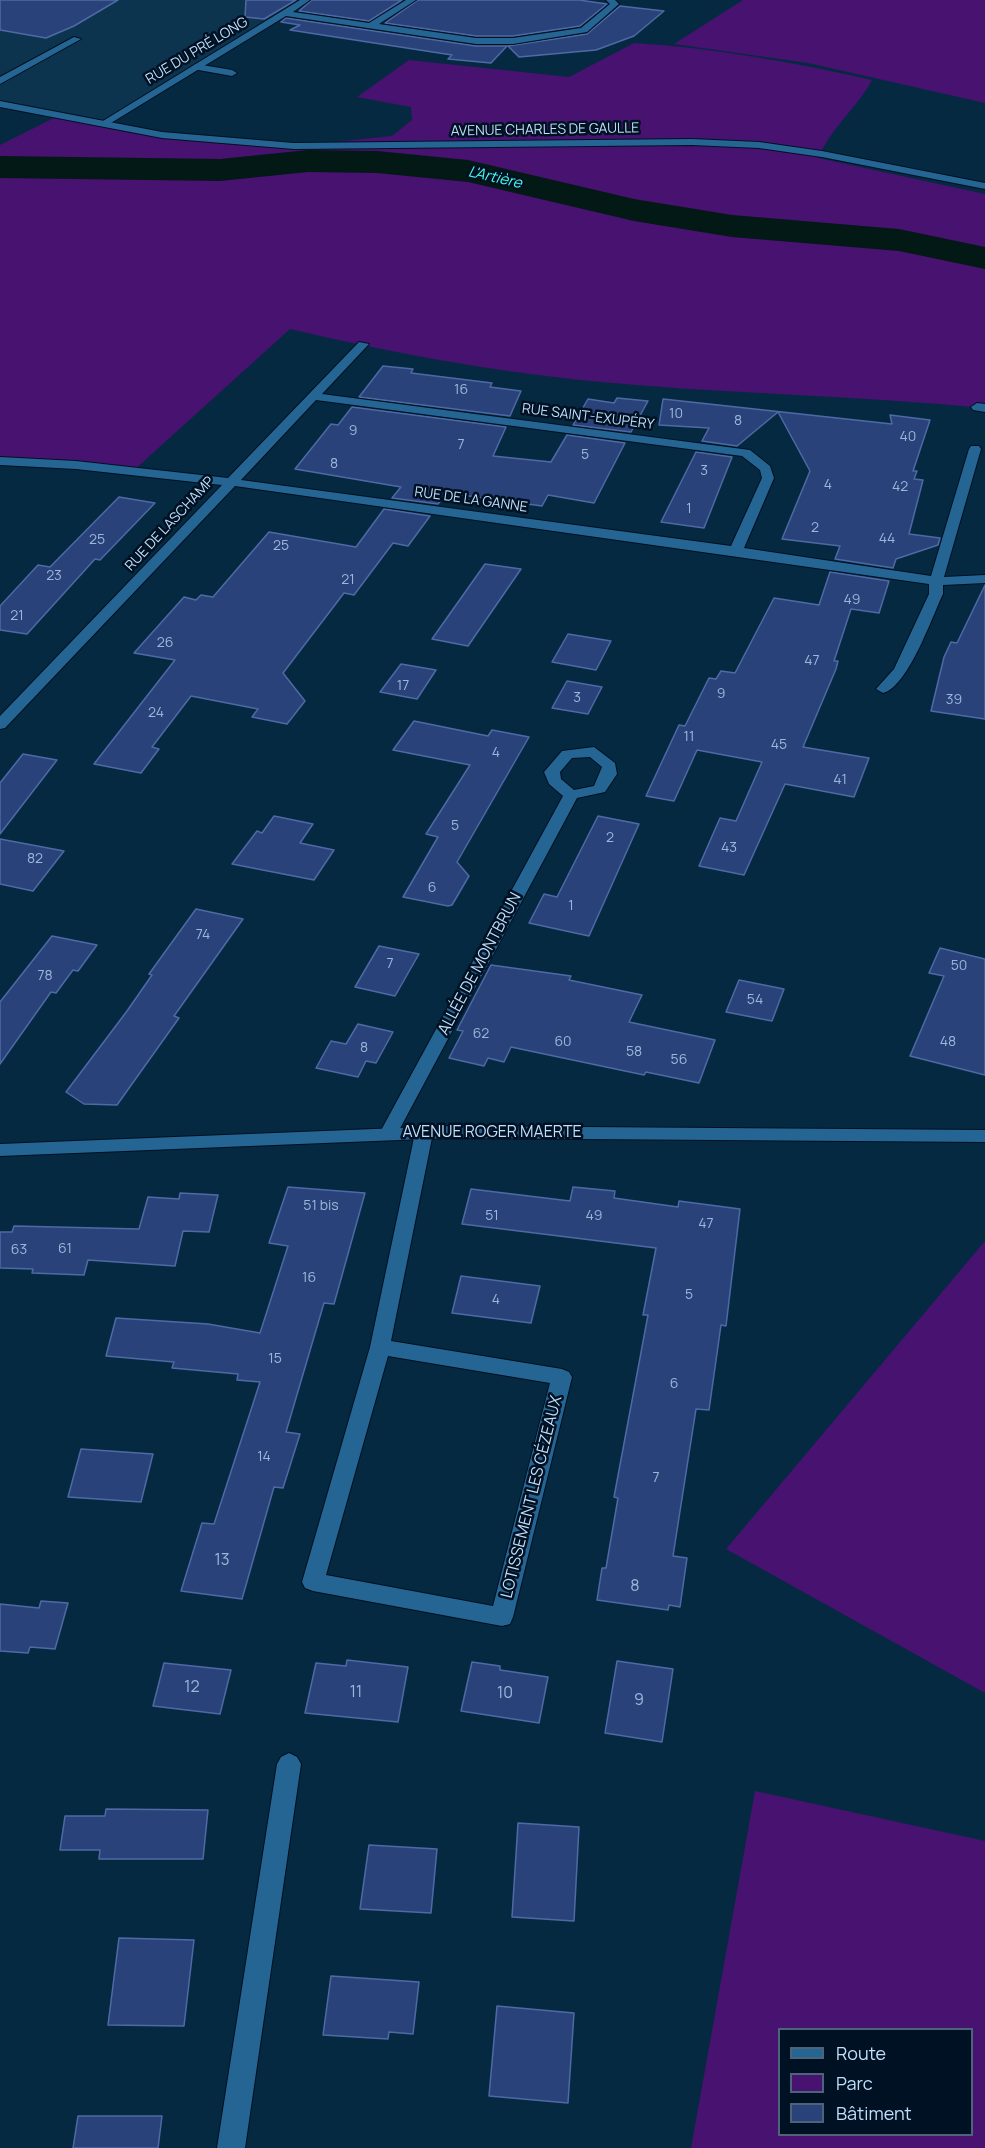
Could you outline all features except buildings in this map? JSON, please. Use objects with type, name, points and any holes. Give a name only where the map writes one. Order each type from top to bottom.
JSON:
[{"type":"street","name":"RUE DU PRÉ LONG","points":[[103,124],[306,0]]},
{"type":"street","points":[[371,26],[412,0]]},
{"type":"street","points":[[285,13],[476,41],[513,41],[584,30],[615,4],[610,0]]},
{"type":"street","points":[[0,81],[77,39]]},
{"type":"street","points":[[196,67],[232,73]]},
{"type":"street","name":"AVENUE CHARLES DE GAULLE","points":[[0,104],[103,124],[194,138],[294,146],[680,142],[759,145],[822,154],[985,186]]},
{"type":"street","name":"RUE DE LASCHAMP","points":[[0,725],[363,344]]},
{"type":"street","name":"RUE SAINT-EXUPÉRY","points":[[313,396],[746,453],[766,469],[768,478],[736,551]]},
{"type":"street","points":[[883,689],[900,671],[936,594],[936,581],[975,448]]},
{"type":"street","name":"RUE DE LA GANNE","points":[[0,461],[76,465],[231,482],[736,551],[936,581],[985,579]]},
{"type":"street","name":"ALLÉE DE MONTBRUN","points":[[388,1134],[571,795]]},
{"type":"street","points":[[380,1347],[424,1133]]},
{"type":"street","name":"AVENUE ROGER MAERTE","points":[[0,1149],[424,1133],[985,1136]]},
{"type":"street","name":"LOTISSEMENT LES CÉZEAUX","points":[[380,1347],[562,1377],[502,1617],[313,1582],[380,1347]]},
{"type":"street","points":[[231,2148],[289,1764]]},
{"type":"shaded area","points":[[0,0],[306,0],[103,124],[0,104]]},
{"type":"green space","points":[[743,0],[985,0],[985,103],[808,63],[674,44]]},
{"type":"green space","points":[[634,43],[694,48],[753,57],[872,80],[823,147],[818,158],[985,194],[985,408],[689,389],[552,377],[439,360],[290,329],[133,471],[0,461],[0,145],[58,116],[162,135],[294,146],[392,136],[412,120],[411,107],[357,97],[409,60],[569,77]]},
{"type":"green space","points":[[985,1241],[985,1693],[726,1549]]},
{"type":"green space","points":[[755,1791],[985,1841],[985,2148],[691,2148]]},
{"type":"waterway","name":"L'Artière","points":[[0,167],[220,170],[308,161],[377,162],[468,171],[519,181],[634,210],[732,226],[899,240],[985,258]]}]
